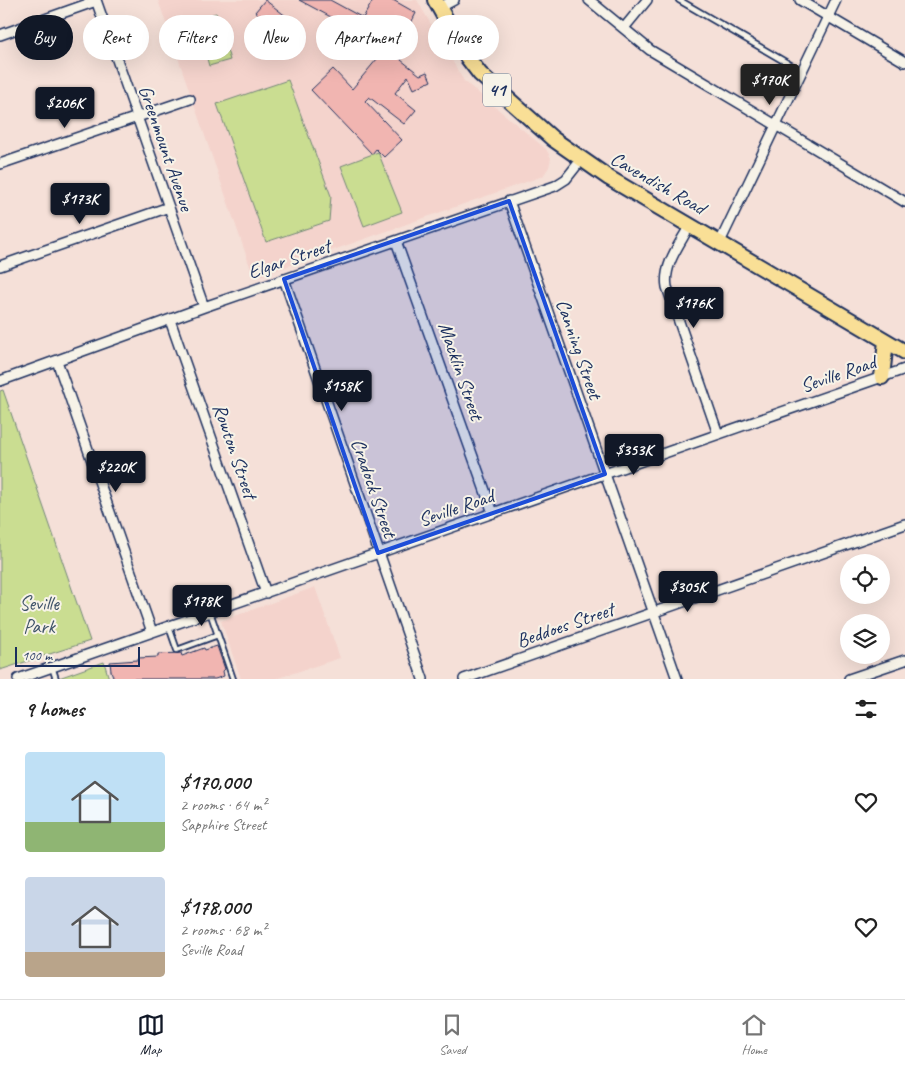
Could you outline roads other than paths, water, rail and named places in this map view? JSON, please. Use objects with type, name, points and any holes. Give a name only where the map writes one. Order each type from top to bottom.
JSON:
[{"type":"main road","name":"Cavendish Road","points":[[437,4],[467,57],[480,74],[581,160],[905,352]]},
{"type":"main road","points":[[882,377],[886,341]]},
{"type":"street","points":[[437,4],[454,0]]},
{"type":"street","points":[[589,0],[650,50],[905,202]]},
{"type":"street","points":[[624,28],[647,0]]},
{"type":"street","points":[[800,0],[905,62]]},
{"type":"street","points":[[720,242],[836,0]]},
{"type":"street","points":[[0,35],[96,1]]},
{"type":"street","name":"Greenmount Avenue","points":[[96,1],[204,307]]},
{"type":"street","points":[[0,164],[190,99]]},
{"type":"street","name":"Elgar Street","points":[[0,381],[204,307],[559,184],[569,176],[581,160]]},
{"type":"street","name":"Canning Street","points":[[509,201],[678,679]]},
{"type":"street","points":[[0,266],[169,207]]},
{"type":"street","points":[[690,225],[669,264],[665,277],[718,434]]},
{"type":"street","name":"Macklin Street","points":[[396,241],[492,513]]},
{"type":"street","name":"Cradock Street","points":[[284,279],[423,679]]},
{"type":"street","name":"Rowton Street","points":[[170,320],[266,593]]},
{"type":"street","points":[[57,361],[152,632]]},
{"type":"street","name":"Seville Road","points":[[18,679],[905,369]]},
{"type":"street","name":"Beddoes Street","points":[[464,679],[905,524]]},
{"type":"street","points":[[849,679],[905,660]]},
{"type":"lane","points":[[679,0],[801,71]]},
{"type":"lane","points":[[210,612],[233,679]]},
{"type":"lane","points":[[169,626],[177,650],[218,635]]},
{"type":"lane","points":[[52,667],[56,679]]},
{"type":"park label","name":"Seville Park","points":[[39,614]]}]
